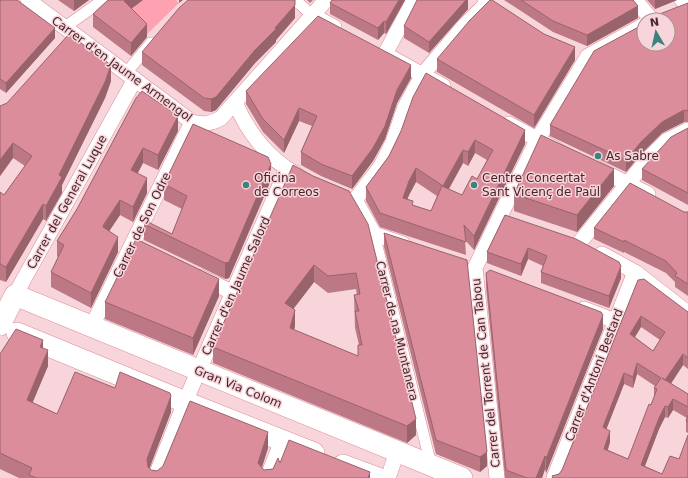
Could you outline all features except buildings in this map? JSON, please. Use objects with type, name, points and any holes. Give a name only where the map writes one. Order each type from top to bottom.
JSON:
[{"type":"main road","name":"Gran Via Colom","points":[[5,312],[91,328],[199,370],[462,478]]},
{"type":"main road","points":[[5,312],[185,402],[378,478]]},
{"type":"street","name":"Carrer d'en Jaume Armengol","points":[[28,0],[192,122],[200,124],[214,122],[235,102],[326,0]]},
{"type":"street","points":[[61,43],[68,30],[103,0]]},
{"type":"street","points":[[295,0],[312,15],[345,33]]},
{"type":"street","points":[[414,0],[378,50],[457,93]]},
{"type":"street","points":[[635,0],[653,12]]},
{"type":"street","points":[[341,195],[355,200],[381,166],[393,142],[405,107],[423,74],[463,27],[484,6],[492,3]]},
{"type":"street","points":[[671,12],[686,5]]},
{"type":"street","points":[[475,268],[537,140],[582,53],[636,29]]},
{"type":"street","points":[[131,76],[160,33]]},
{"type":"street","name":"Carrer del General Luque","points":[[5,312],[131,76]]},
{"type":"street","points":[[235,102],[246,125],[266,149],[287,169],[307,180]]},
{"type":"street","points":[[497,117],[537,140],[572,157]]},
{"type":"street","name":"Carrer de Son Odre","points":[[91,328],[139,247],[192,122]]},
{"type":"street","points":[[580,242],[647,160],[666,141],[688,130]]},
{"type":"street","points":[[586,163],[661,201]]},
{"type":"street","name":"Carrer d'en Jaume Salord","points":[[155,478],[185,402],[287,169]]},
{"type":"street","name":"Carrer de na Muntanera","points":[[355,200],[374,234],[430,465]]},
{"type":"street","points":[[500,216],[515,221]]},
{"type":"street","points":[[374,234],[417,248]]},
{"type":"street","points":[[565,237],[580,242],[635,272],[688,313]]},
{"type":"street","points":[[461,263],[490,273]]},
{"type":"street","name":"Carrer del Torrent de Can Tabou","points":[[475,268],[497,478]]},
{"type":"street","points":[[186,270],[234,293]]},
{"type":"street","name":"Carrer d'Antoni Bestard","points":[[554,478],[635,272]]},
{"type":"street","points":[[571,304],[615,321]]},
{"type":"street","points":[[267,478],[282,441]]},
{"type":"street","points":[[388,478],[397,452]]},
{"type":"shaded area","points":[[143,0],[176,0],[179,3],[145,36],[124,14]]},
{"type":"place","name":"As Sabre","points":[[598,156]]},
{"type":"place","name":"Oficina de Correos","points":[[246,185]]},
{"type":"place","name":"Centre Concertat Sant Vicenç de Paül","points":[[474,185]]}]
